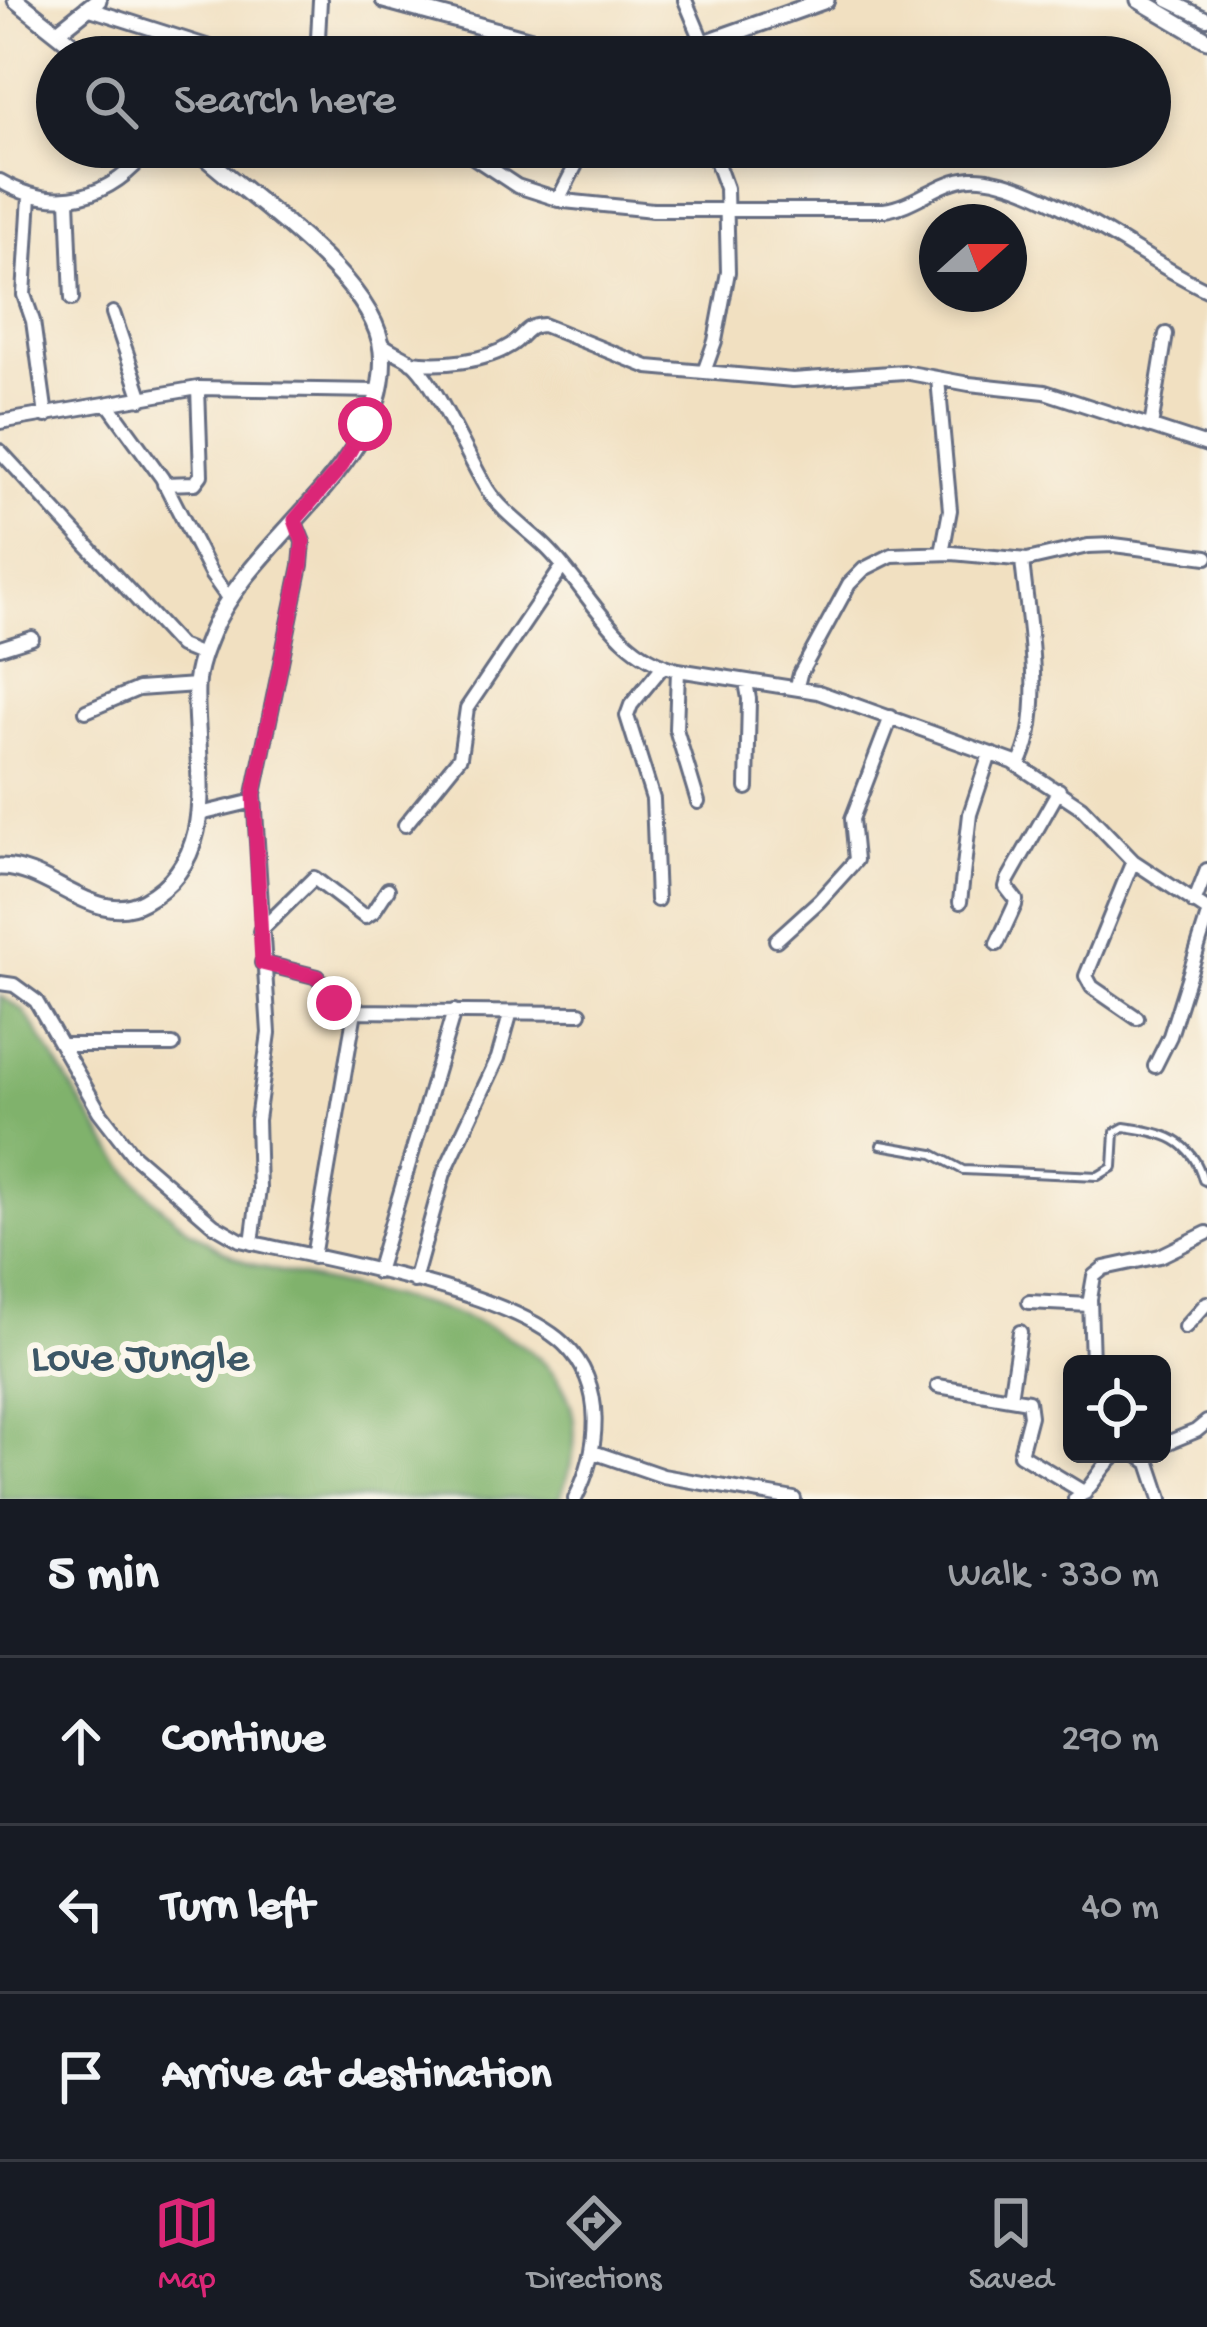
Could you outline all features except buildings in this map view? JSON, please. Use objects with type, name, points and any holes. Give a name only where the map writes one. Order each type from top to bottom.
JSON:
[{"type":"street","points":[[318,36],[320,0]]},
{"type":"street","points":[[384,0],[521,36]]},
{"type":"street","points":[[685,0],[691,36]]},
{"type":"street","points":[[728,36],[826,0]]},
{"type":"street","points":[[1139,0],[1207,40]]},
{"type":"street","points":[[1168,0],[1207,19]]},
{"type":"street","points":[[0,3],[19,2],[64,36]]},
{"type":"street","points":[[59,32],[93,4],[183,36]]},
{"type":"street","points":[[0,181],[30,196],[56,201],[133,168]]},
{"type":"street","points":[[0,867],[39,873],[104,908],[141,904],[180,873],[193,850],[200,814],[196,685],[202,656],[228,598],[340,468],[378,392],[380,342],[352,287],[221,168]]},
{"type":"street","points":[[490,168],[517,186],[558,200],[653,210],[884,210],[919,202],[955,181],[986,178],[1093,224],[1162,269],[1207,290]]},
{"type":"street","points":[[558,200],[574,168]]},
{"type":"street","points":[[704,372],[728,272],[728,210],[720,168]]},
{"type":"street","points":[[30,196],[24,295],[33,321],[46,416]]},
{"type":"street","points":[[68,199],[72,299]]},
{"type":"street","points":[[112,313],[142,399]]},
{"type":"street","points":[[380,342],[411,362],[449,362],[509,346],[523,331],[537,325],[648,367],[793,380],[904,372],[1045,392],[1207,445]]},
{"type":"street","points":[[1151,427],[1166,334]]},
{"type":"street","points":[[411,362],[490,493],[563,566],[628,646],[670,668],[797,686],[1018,766],[1081,807],[1133,862],[1202,911]]},
{"type":"street","points":[[938,379],[950,510],[942,553]]},
{"type":"street","points":[[0,422],[198,388],[378,392]]},
{"type":"street","points":[[164,484],[195,482],[201,475],[198,388]]},
{"type":"street","points":[[109,405],[164,484],[228,598]]},
{"type":"street","points":[[0,452],[180,646],[202,656]]},
{"type":"street","points":[[252,1243],[259,1190],[257,1120],[268,1047],[254,802],[301,565],[303,542],[295,520]]},
{"type":"street","points":[[797,686],[828,619],[856,575],[892,555],[942,553],[1022,560],[1114,545],[1207,557]]},
{"type":"street","points":[[1018,766],[1029,744],[1033,715],[1022,560]]},
{"type":"street","points":[[405,825],[460,757],[467,708],[563,566]]},
{"type":"street","points":[[0,648],[32,638]]},
{"type":"street","points":[[670,668],[676,729],[698,802]]},
{"type":"street","points":[[657,900],[652,799],[627,716],[670,668]]},
{"type":"street","points":[[746,682],[747,788]]},
{"type":"street","points":[[86,711],[138,689],[196,685]]},
{"type":"street","points":[[776,940],[856,860],[852,819],[891,717]]},
{"type":"street","points":[[960,902],[970,814],[991,754]]},
{"type":"street","points":[[997,944],[1015,905],[1006,887],[1008,880],[1059,790]]},
{"type":"street","points":[[200,814],[254,802]]},
{"type":"street","points":[[1133,862],[1086,976],[1092,987],[1137,1018]]},
{"type":"street","points":[[1155,1066],[1170,1036],[1202,911],[1207,870]]},
{"type":"street","points":[[260,931],[314,878],[365,917],[374,912],[388,889]]},
{"type":"street","points":[[262,963],[318,977],[338,1008],[355,1011],[580,1013]]},
{"type":"street","points":[[0,982],[27,992],[99,1111],[133,1155],[214,1225],[252,1243],[414,1281],[499,1307],[562,1342],[575,1357],[590,1390],[593,1452],[574,1499]]},
{"type":"street","points":[[314,1257],[355,1011]]},
{"type":"street","points":[[377,1272],[454,1012]]},
{"type":"street","points":[[414,1281],[444,1173],[498,1058],[510,1015]]},
{"type":"street","points":[[61,1045],[173,1045]]},
{"type":"street","points":[[1093,1355],[1091,1282],[1099,1271],[1143,1262],[1207,1233]]},
{"type":"street","points":[[1029,1302],[1090,1305]]},
{"type":"street","points":[[1185,1327],[1206,1307]]},
{"type":"street","points":[[1010,1396],[1020,1332]]},
{"type":"street","points":[[938,1386],[1030,1403],[1020,1454],[1080,1496],[1109,1463]]},
{"type":"street","points":[[1171,1441],[1207,1422]]},
{"type":"street","points":[[593,1452],[663,1476],[794,1499]]},
{"type":"street","points":[[1149,1463],[1161,1499]]},
{"type":"lane","points":[[881,1145],[933,1154],[963,1170],[1098,1176],[1111,1172],[1114,1132],[1124,1127],[1190,1149],[1198,1159],[1202,1180],[1207,1181]]},
{"type":"green space","name":"Love Jungle","points":[[0,996],[23,1010],[99,1130],[141,1186],[193,1232],[249,1263],[421,1304],[480,1323],[529,1350],[563,1386],[575,1435],[559,1499],[0,1499]]},
{"type":"route","points":[[334,1003],[318,977],[262,963],[254,794],[301,565],[303,542],[295,520],[340,468],[365,424]]}]
